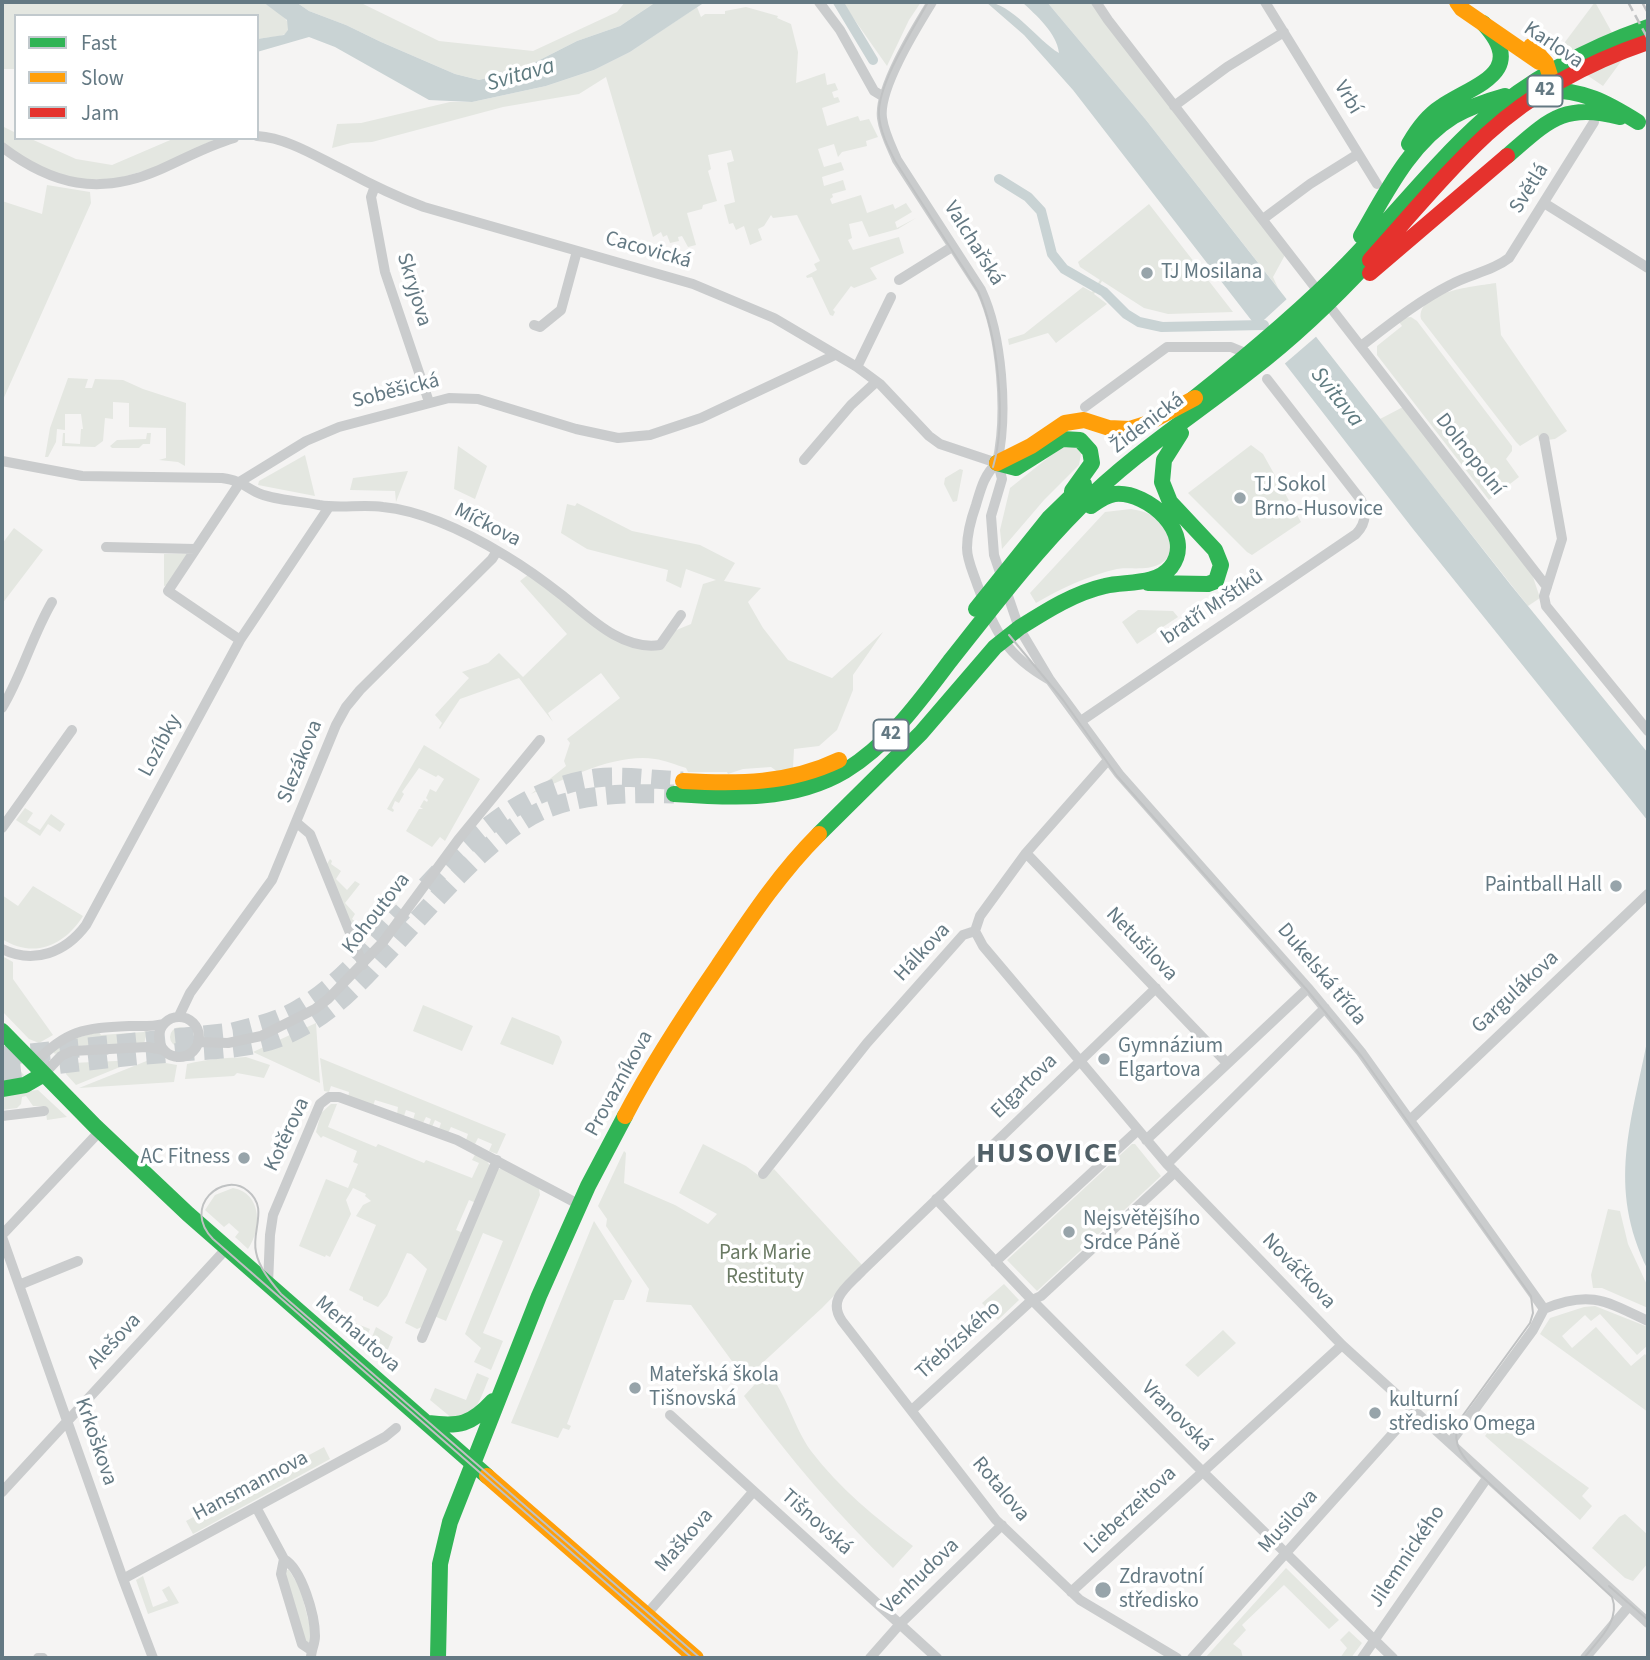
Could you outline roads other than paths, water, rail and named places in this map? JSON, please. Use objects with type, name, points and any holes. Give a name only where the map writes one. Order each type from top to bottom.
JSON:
[{"type":"main road","name":"Karlova","points":[[1457,2],[1462,9],[1572,85],[1596,96],[1638,122],[1599,111],[1568,112],[1539,127],[1498,163]]},
{"type":"main road","name":"Karlova","points":[[1468,2],[1577,77],[1596,96]]},
{"type":"main road","points":[[1384,184],[1428,118],[1452,100],[1481,85],[1496,71],[1499,60],[1498,45],[1483,23]]},
{"type":"main road","name":"Židenická","points":[[678,788],[771,781],[797,776],[834,763],[856,750],[946,657],[1100,471],[1235,375],[1335,287],[1452,160],[1481,122],[1527,85],[1595,47],[1648,27]]},
{"type":"main road","name":"Židenická","points":[[1452,160],[1535,98],[1601,61],[1648,42]]},
{"type":"main road","points":[[1498,163],[1542,112],[1551,90],[1549,69],[1531,46]]},
{"type":"main road","name":"42","points":[[1335,287],[1384,184],[1421,144],[1442,126],[1465,111],[1500,97],[1525,92],[1551,90],[1596,96]]},
{"type":"main road","name":"42","points":[[1335,287],[1384,262],[1498,163]]},
{"type":"main road","points":[[997,463],[1028,448],[1065,422],[1084,420],[1115,429],[1130,429],[1200,402]]},
{"type":"main road","points":[[1133,582],[1208,584],[1216,582],[1221,573],[1219,555],[1170,501],[1160,476],[1161,463],[1168,448],[1200,402]]},
{"type":"main road","name":"Židenická","points":[[1054,524],[1173,430],[1200,402]]},
{"type":"main road","points":[[997,463],[1016,468],[1062,439],[1075,437],[1084,441],[1092,454],[1090,468],[1054,524]]},
{"type":"main road","points":[[1054,524],[1115,494],[1131,495],[1153,506],[1177,536],[1176,558],[1165,573],[1133,582]]},
{"type":"main road","name":"Provazníkova","points":[[438,1658],[440,1564],[450,1522],[539,1296],[580,1205],[638,1090],[694,1000],[767,892],[814,839],[921,733],[1003,640],[1055,604],[1106,586],[1133,582]]},
{"type":"main road","name":"Merhautova","points":[[2,1031],[100,1131],[227,1248],[696,1658]]},
{"type":"main road","points":[[2,1089],[25,1085],[39,1069]]},
{"type":"main road","points":[[426,1423],[455,1427],[473,1421],[502,1391]]},
{"type":"street","points":[[819,2],[840,30],[874,91],[884,97]]},
{"type":"street","name":"Valchařská","points":[[932,2],[891,80],[884,97],[882,117],[890,143],[919,196],[981,290],[989,307],[996,338],[1003,429],[997,463]]},
{"type":"street","name":"Dolnopolní","points":[[1096,2],[1547,587]]},
{"type":"street","name":"Vrbí","points":[[1265,2],[1359,154],[1384,184]]},
{"type":"street","points":[[1174,106],[1227,67],[1284,32]]},
{"type":"street","name":"Světlá","points":[[1361,346],[1428,296],[1454,282],[1492,269],[1514,252],[1594,122]]},
{"type":"street","name":"Cacovická","points":[[259,136],[278,139],[302,149],[424,208],[693,284],[774,318],[876,382],[940,444],[997,463]]},
{"type":"street","points":[[2,147],[29,167],[63,181],[103,183],[149,174],[229,140]]},
{"type":"street","points":[[1263,219],[1310,184],[1359,154]]},
{"type":"street","name":"Skryjova","points":[[375,186],[371,197],[385,272],[429,402]]},
{"type":"street","points":[[1544,203],[1648,268]]},
{"type":"street","points":[[899,280],[952,247]]},
{"type":"street","points":[[534,325],[540,327],[561,310],[577,251]]},
{"type":"street","points":[[856,368],[891,297]]},
{"type":"street","points":[[1085,407],[1167,347],[1231,347],[1243,352]]},
{"type":"street","name":"Soběšická","points":[[241,481],[306,441],[339,426],[449,398],[478,399],[576,429],[618,438],[650,435],[701,418],[835,355]]},
{"type":"street","name":"bratří Mrštíků","points":[[1081,721],[1356,534],[1363,524],[1365,512],[1361,500],[1267,379]]},
{"type":"street","points":[[804,460],[851,405],[876,382]]},
{"type":"street","points":[[1544,438],[1562,539],[1547,587],[1546,606],[1648,730]]},
{"type":"street","points":[[2,461],[82,476],[222,478],[241,481],[169,590],[240,640]]},
{"type":"street","name":"Dukelská třída","points":[[997,463],[1002,479],[991,516],[992,549],[1019,628],[1050,680],[1108,760],[1361,1052],[1544,1309]]},
{"type":"street","name":"Dukelská třída","points":[[997,463],[985,477],[970,527],[968,557],[982,600],[1003,640],[1027,666],[1050,680]]},
{"type":"street","name":"Míčkova","points":[[241,481],[257,493],[329,507],[386,507],[420,515],[463,533],[530,571],[606,630],[625,640],[660,645],[681,615]]},
{"type":"street","name":"Lozíbky","points":[[2,949],[17,955],[42,955],[65,947],[82,931],[240,640],[329,507]]},
{"type":"street","points":[[106,547],[195,549]]},
{"type":"street","name":"Slezákova","points":[[179,1016],[190,993],[272,880],[331,735],[346,707],[497,551]]},
{"type":"street","points":[[2,708],[29,652],[36,630],[52,602]]},
{"type":"street","points":[[2,828],[72,730]]},
{"type":"street","name":"Kohoutova","points":[[198,1042],[228,1043],[271,1032],[328,999],[383,942],[458,840],[540,740]]},
{"type":"street","name":"Hálkova","points":[[763,1174],[867,1044],[963,935],[975,931],[980,916],[1026,853],[1108,760]]},
{"type":"street","points":[[297,823],[310,834],[363,965]]},
{"type":"street","name":"Netušilova","points":[[1026,853],[1227,1063]]},
{"type":"street","name":"Gargulákova","points":[[1410,1119],[1648,894]]},
{"type":"street","name":"Nováčkova","points":[[975,931],[983,946],[1137,1130],[1342,1345],[1648,1623]]},
{"type":"street","name":"Elgartova","points":[[836,1304],[839,1296],[862,1271],[1156,988]]},
{"type":"street","points":[[1146,1140],[1308,988]]},
{"type":"street","name":"Třebízského","points":[[912,1410],[1032,1300],[1041,1296],[1171,1168],[1325,1008]]},
{"type":"street","points":[[179,1016],[196,1026],[198,1042],[193,1051],[181,1057],[147,1047],[72,1051],[39,1069],[52,1045],[73,1034],[100,1028],[163,1024],[179,1016]]},
{"type":"street","points":[[163,1024],[159,1036],[164,1050]]},
{"type":"street","name":"Kotěrova","points":[[268,1285],[273,1215],[316,1111],[325,1098],[339,1097],[457,1140],[498,1160],[549,1191],[580,1205]]},
{"type":"street","points":[[2,1116],[44,1111]]},
{"type":"street","points":[[995,1262],[1137,1130]]},
{"type":"street","points":[[2,1236],[100,1131]]},
{"type":"street","points":[[422,1338],[498,1160]]},
{"type":"street","name":"Vranovská","points":[[936,1199],[1202,1471],[1393,1658]]},
{"type":"street","name":"Krkoškova","points":[[2,1236],[153,1658]]},
{"type":"street","name":"Alešova","points":[[3,1490],[227,1248]]},
{"type":"street","points":[[19,1285],[78,1261]]},
{"type":"street","points":[[1450,1443],[1533,1330],[1544,1309],[1563,1301],[1585,1298],[1604,1300],[1648,1321]]},
{"type":"street","name":"Rotalova","points":[[836,1304],[842,1321],[1002,1525],[1080,1600],[1178,1658]]},
{"type":"street","name":"Lieberzeitova","points":[[1071,1592],[1342,1345]]},
{"type":"street","name":"Musilova","points":[[1192,1658],[1413,1411]]},
{"type":"street","name":"Tišnovská","points":[[670,1415],[937,1658]]},
{"type":"street","name":"Hansmannova","points":[[123,1579],[396,1429]]},
{"type":"street","name":"Jilemnického","points":[[1362,1658],[1487,1478]]},
{"type":"street","name":"Maškova","points":[[646,1615],[753,1492]]},
{"type":"street","points":[[256,1507],[284,1559],[292,1564],[306,1593],[316,1638],[311,1654]]},
{"type":"street","name":"Venhudova","points":[[870,1658],[900,1624],[1002,1525]]},
{"type":"street","points":[[284,1559],[281,1574],[302,1644],[311,1654]]},
{"type":"street","points":[[1586,1658],[1629,1605]]},
{"type":"water","name":"Svitava","points":[[263,2],[296,2],[309,11],[455,74],[479,80],[522,69],[577,41],[620,26],[656,2],[705,2],[630,52],[594,70],[546,86],[472,102],[429,100],[335,47],[309,37],[259,51],[259,39],[284,35],[288,30],[287,20]]},
{"type":"water","name":"Svitava","points":[[986,2],[1005,8],[1059,53],[1050,32],[1022,2],[1047,2],[1146,120],[1510,584],[1648,753],[1648,821],[1413,529],[1073,90],[1024,35]]},
{"type":"water","points":[[1648,1036],[1648,1270],[1635,1239],[1625,1182],[1630,1126]]},
{"type":"waterway","points":[[838,2],[873,60]]},
{"type":"waterway","points":[[999,179],[1028,197],[1041,211],[1052,254],[1064,269],[1104,292],[1126,314],[1139,322],[1162,327],[1264,325]]},
{"type":"tunnel","points":[[426,886],[463,849],[502,816],[545,792],[570,783],[607,777],[683,781]]},
{"type":"tunnel","points":[[2,1071],[255,1045],[287,1034],[328,1011],[369,973],[462,872],[505,833],[527,818],[548,808],[579,799],[626,794],[674,794]]},
{"type":"tunnel","points":[[2,1056],[233,1032],[276,1020],[292,1013],[329,988],[403,911]]},
{"type":"tram line","points":[[928,2],[890,73],[879,115],[885,139],[895,161],[978,291],[985,310],[995,354],[1000,403],[993,467]]},
{"type":"tram line","points":[[1009,635],[1063,700],[1117,776],[1307,990],[1362,1057],[1531,1296],[1533,1313],[1530,1323],[1461,1418],[1456,1439],[1460,1451],[1473,1468],[1612,1597],[1614,1606],[1611,1622],[1584,1658]]},
{"type":"tram line","points":[[692,1658],[213,1239],[204,1227],[201,1215],[203,1204],[209,1195],[227,1185],[248,1191],[257,1205],[255,1244],[258,1258],[281,1294],[700,1658]]},
{"type":"tram line","points":[[1609,1586],[1648,1620]]},
{"type":"railway","points":[[1628,2],[1648,39]]},
{"type":"railway","points":[[1642,2],[1648,13]]},
{"type":"place","name":"TJ Mosilana","points":[[1147,273]]},
{"type":"place","name":"TJ Sokol Brno-Husovice","points":[[1240,498]]},
{"type":"place","name":"Paintball Hall","points":[[1616,886]]},
{"type":"place","name":"Gymnázium Elgartova","points":[[1104,1059]]},
{"type":"place","name":"AC Fitness","points":[[244,1158]]},
{"type":"place","name":"Nejsvětějšího Srdce Páně","points":[[1069,1232]]},
{"type":"place","name":"Mateřská škola Tišnovská","points":[[635,1388]]},
{"type":"place","name":"kulturní středisko Omega","points":[[1375,1413]]},
{"type":"place","name":"Zdravotní středisko","points":[[1103,1590]]},
{"type":"district","name":"HUSOVICE","points":[[1048,1156]]},
{"type":"park label","name":"Park Marie Restituty","points":[[765,1266]]}]
